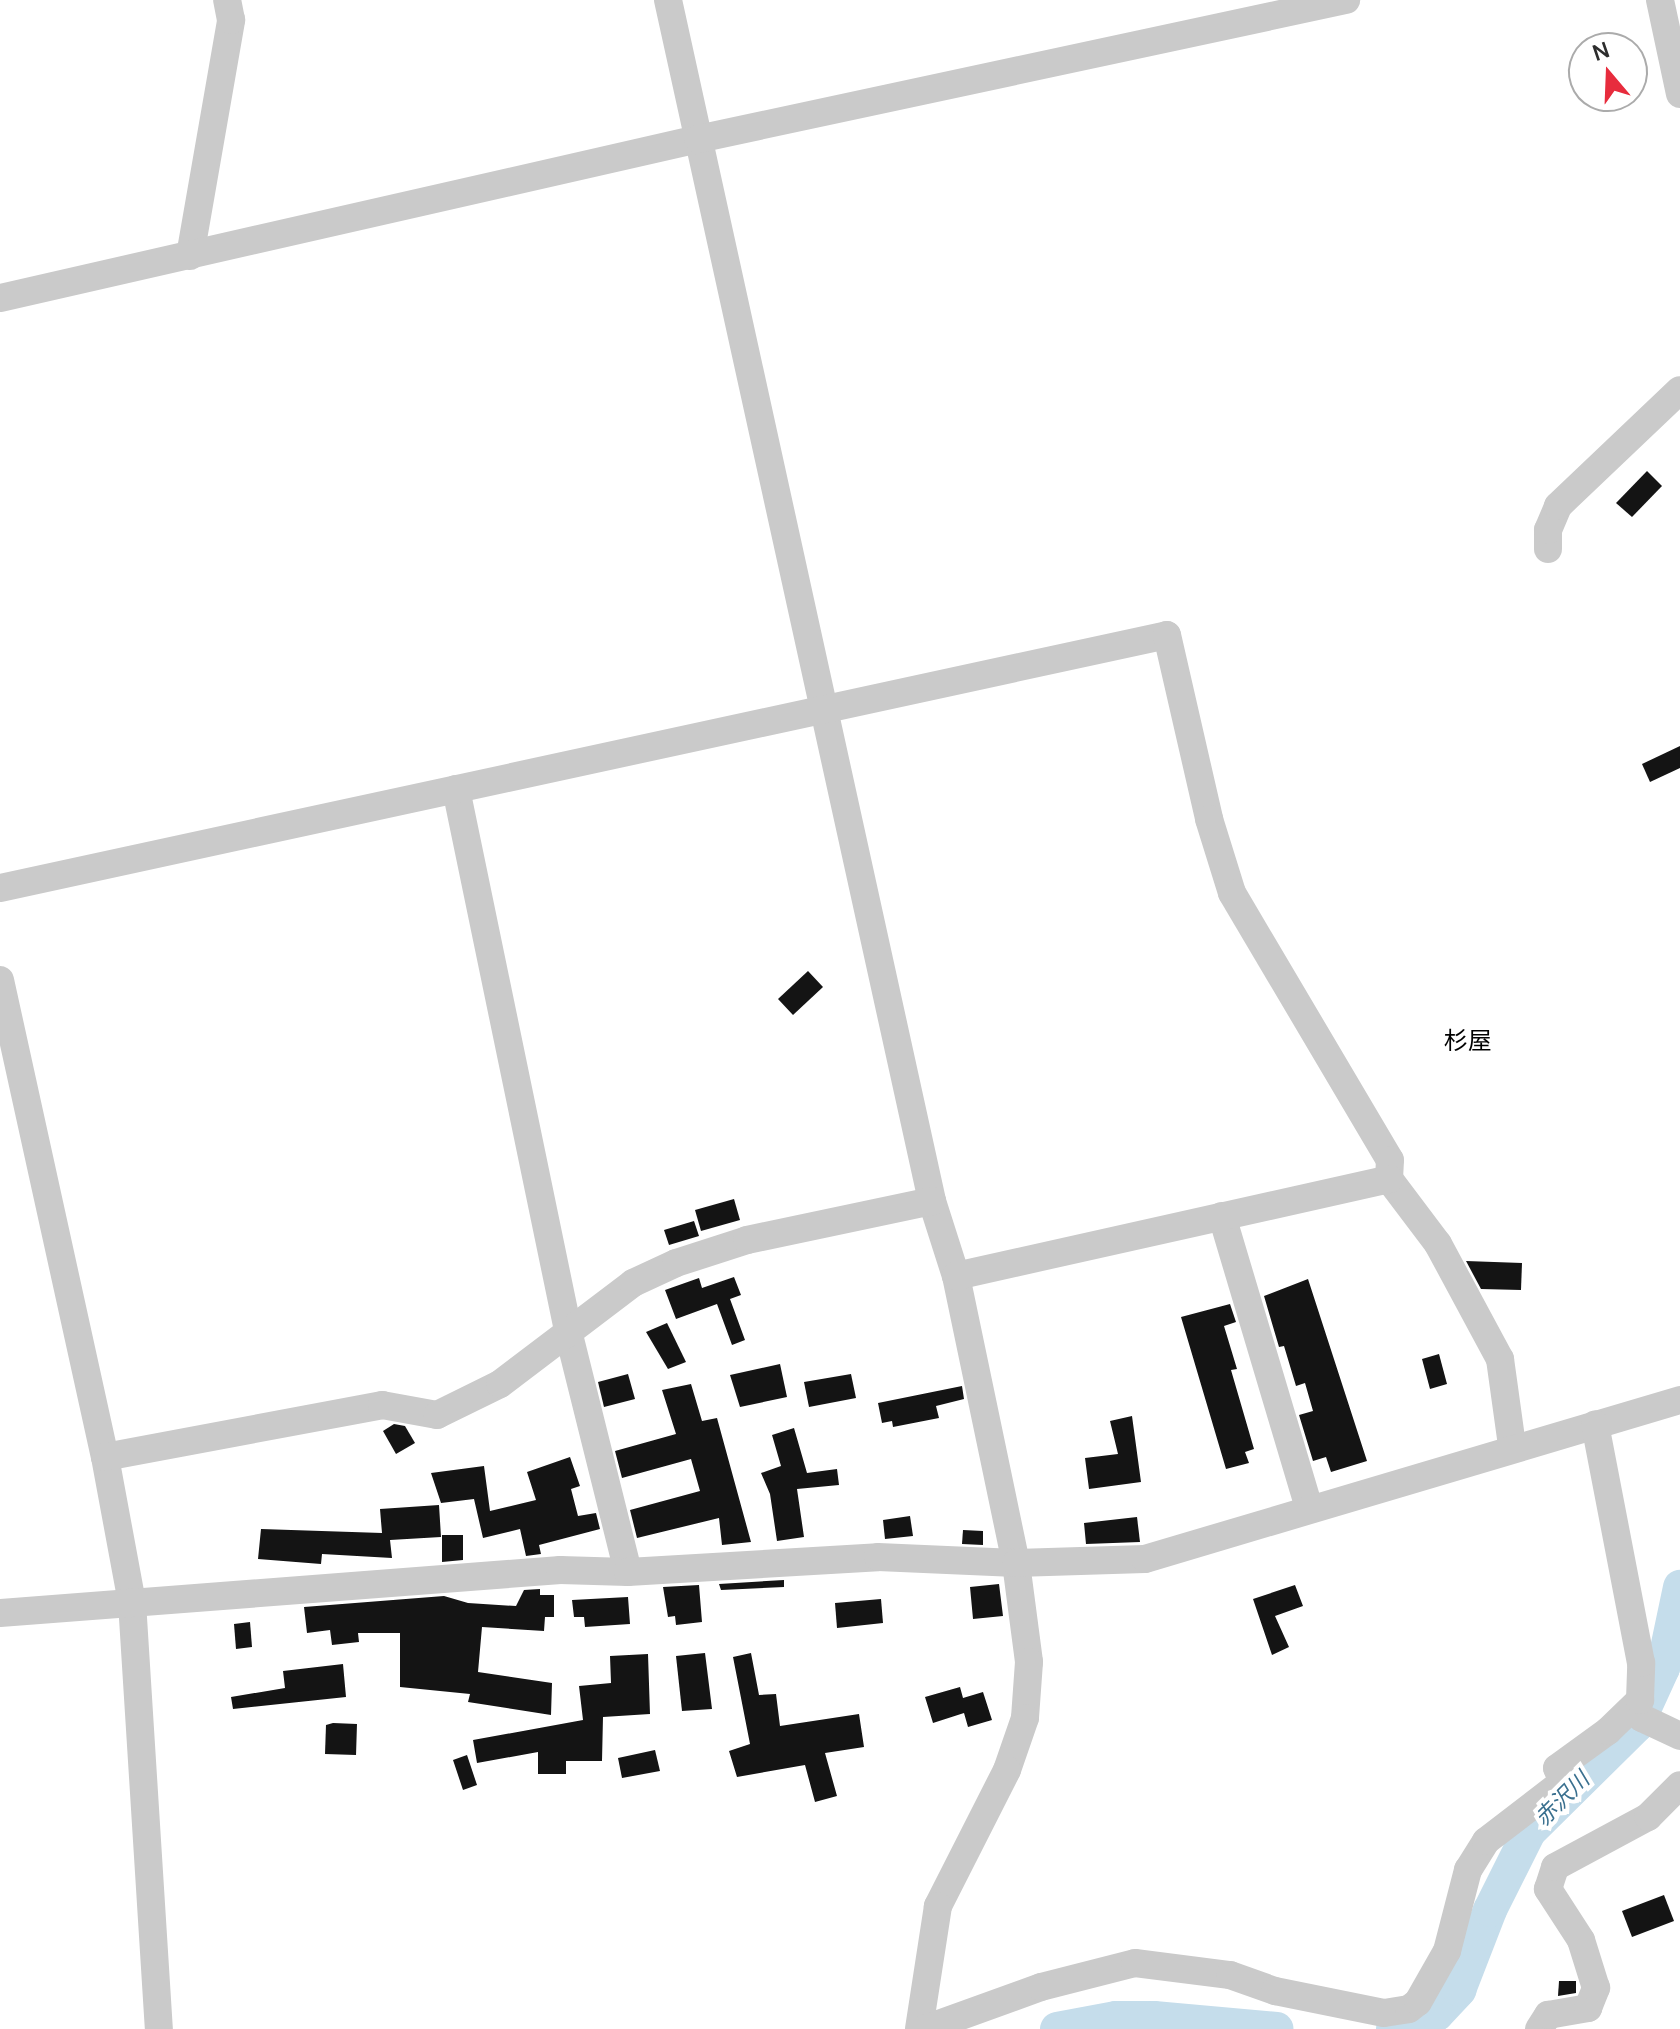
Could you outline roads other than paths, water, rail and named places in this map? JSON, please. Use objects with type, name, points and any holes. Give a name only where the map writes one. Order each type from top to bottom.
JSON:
[{"type":"street","points":[[190,256],[231,20],[227,0]]},
{"type":"street","points":[[668,0],[826,707],[932,1201],[956,1276],[1016,1563],[1031,1677],[1025,1718],[1007,1770],[938,1906],[919,2029]]},
{"type":"street","points":[[0,298],[698,139],[1346,0]]},
{"type":"street","points":[[1660,0],[1680,94]]},
{"type":"street","points":[[1548,549],[1548,530],[1558,506],[1680,390]]},
{"type":"street","points":[[0,888],[1167,635],[1209,819],[1232,893],[1390,1160],[1389,1179],[1438,1244],[1500,1359],[1512,1446]]},
{"type":"street","points":[[456,789],[569,1335],[628,1572]]},
{"type":"street","points":[[0,980],[105,1457],[132,1602],[159,2029]]},
{"type":"street","points":[[956,1276],[1389,1179]]},
{"type":"street","points":[[105,1457],[382,1405],[437,1415],[500,1384],[569,1335],[633,1283],[676,1263],[747,1240],[932,1201]]},
{"type":"street","points":[[1222,1216],[1309,1508]]},
{"type":"street","points":[[0,1613],[560,1570],[628,1572],[878,1557],[1016,1563],[1145,1559],[1512,1446],[1680,1400]]},
{"type":"street","points":[[925,2029],[1041,1987],[1135,1963],[1230,1975],[1275,1991],[1384,2013],[1409,2009],[1447,1951],[1468,1870],[1486,1841],[1563,1782],[1557,1768],[1635,1707],[1642,1688],[1641,1663],[1595,1424]]},
{"type":"street","points":[[1635,1707],[1642,1718],[1680,1736]]},
{"type":"street","points":[[1539,2029],[1548,2015],[1588,2008],[1596,1988],[1581,1940],[1548,1889],[1555,1867],[1648,1817],[1680,1785]]},
{"type":"waterway","name":"赤沢川","points":[[1393,2029],[1437,2014],[1459,1990],[1490,1910],[1529,1832],[1637,1725],[1663,1668],[1680,1587]]},
{"type":"waterway","name":"赤沢川","points":[[1057,2029],[1116,2018],[1154,2018],[1277,2029]]},
{"type":"district","name":"杉屋","points":[[1468,1040]]}]
